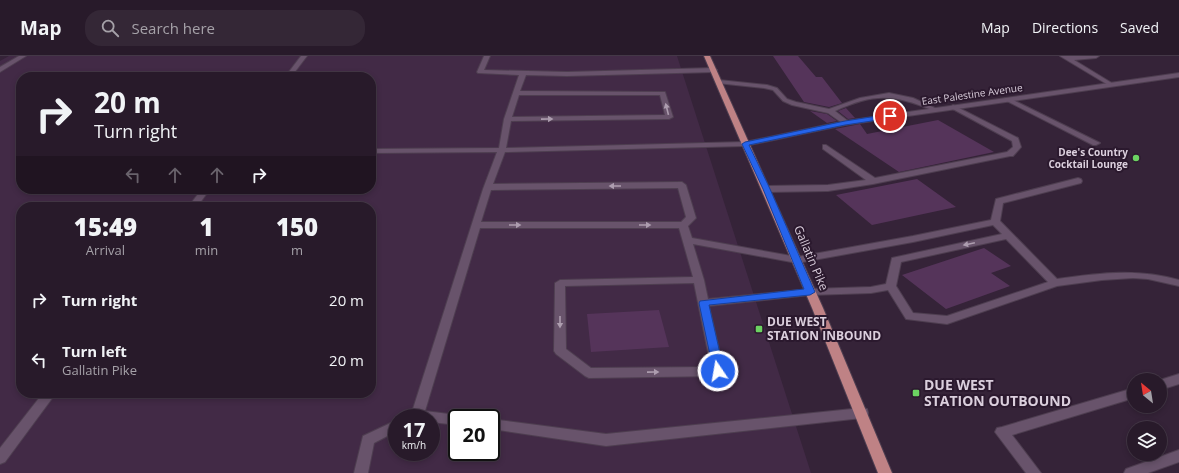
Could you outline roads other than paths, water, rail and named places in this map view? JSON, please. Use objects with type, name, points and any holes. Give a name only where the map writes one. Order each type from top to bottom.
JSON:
[{"type":"main road","name":"Gallatin Pike","points":[[707,56],[745,144],[767,189],[862,413],[885,473]]},
{"type":"street","points":[[0,70],[22,56]]},
{"type":"street","points":[[292,72],[304,56]]},
{"type":"street","points":[[487,56],[480,72],[568,74],[714,70]]},
{"type":"street","points":[[1066,57],[1096,56]]},
{"type":"street","points":[[1066,57],[1112,85]]},
{"type":"street","points":[[416,409],[488,186],[502,150],[508,119],[523,73]]},
{"type":"street","name":"East Palestine Avenue","points":[[376,151],[502,150],[745,144],[845,123],[1179,75]]},
{"type":"street","points":[[719,82],[766,86],[775,90],[785,100],[794,104],[830,112],[845,123]]},
{"type":"street","points":[[508,119],[669,117],[663,93],[517,93]]},
{"type":"street","points":[[830,112],[846,104],[880,96],[894,96],[909,99],[934,109]]},
{"type":"street","points":[[1007,99],[1096,143]]},
{"type":"street","points":[[767,189],[828,188],[873,182],[1010,154],[1017,147],[1015,140],[953,107]]},
{"type":"street","points":[[826,147],[873,182]]},
{"type":"street","points":[[994,222],[999,201],[1078,181]]},
{"type":"street","points":[[476,225],[683,225],[691,218],[682,185],[488,186]]},
{"type":"street","points":[[196,202],[202,194]]},
{"type":"street","points":[[994,222],[1055,283]]},
{"type":"street","points":[[688,240],[797,260],[913,239],[994,222]]},
{"type":"street","points":[[683,225],[699,280],[718,371],[589,373],[560,351],[560,283],[699,280]]},
{"type":"street","points":[[1007,236],[896,260],[891,286],[910,316],[947,320],[1055,283],[1126,274],[1158,278],[1179,283]]},
{"type":"street","points":[[703,303],[810,292],[871,290],[891,286]]},
{"type":"street","points":[[1167,383],[1179,379]]},
{"type":"street","points":[[1034,473],[1002,432],[1127,395]]},
{"type":"street","points":[[0,458],[46,398]]},
{"type":"street","points":[[500,425],[606,440],[862,413]]},
{"type":"street","points":[[361,473],[368,440],[388,430]]},
{"type":"street","points":[[1131,473],[1179,456]]},
{"type":"place","name":"Dee's Country Cocktail Lounge","points":[[1136,158]]},
{"type":"place","name":"DUE WEST STATION INBOUND","points":[[759,329]]},
{"type":"place","name":"DUE WEST STATION OUTBOUND","points":[[916,393]]}]
